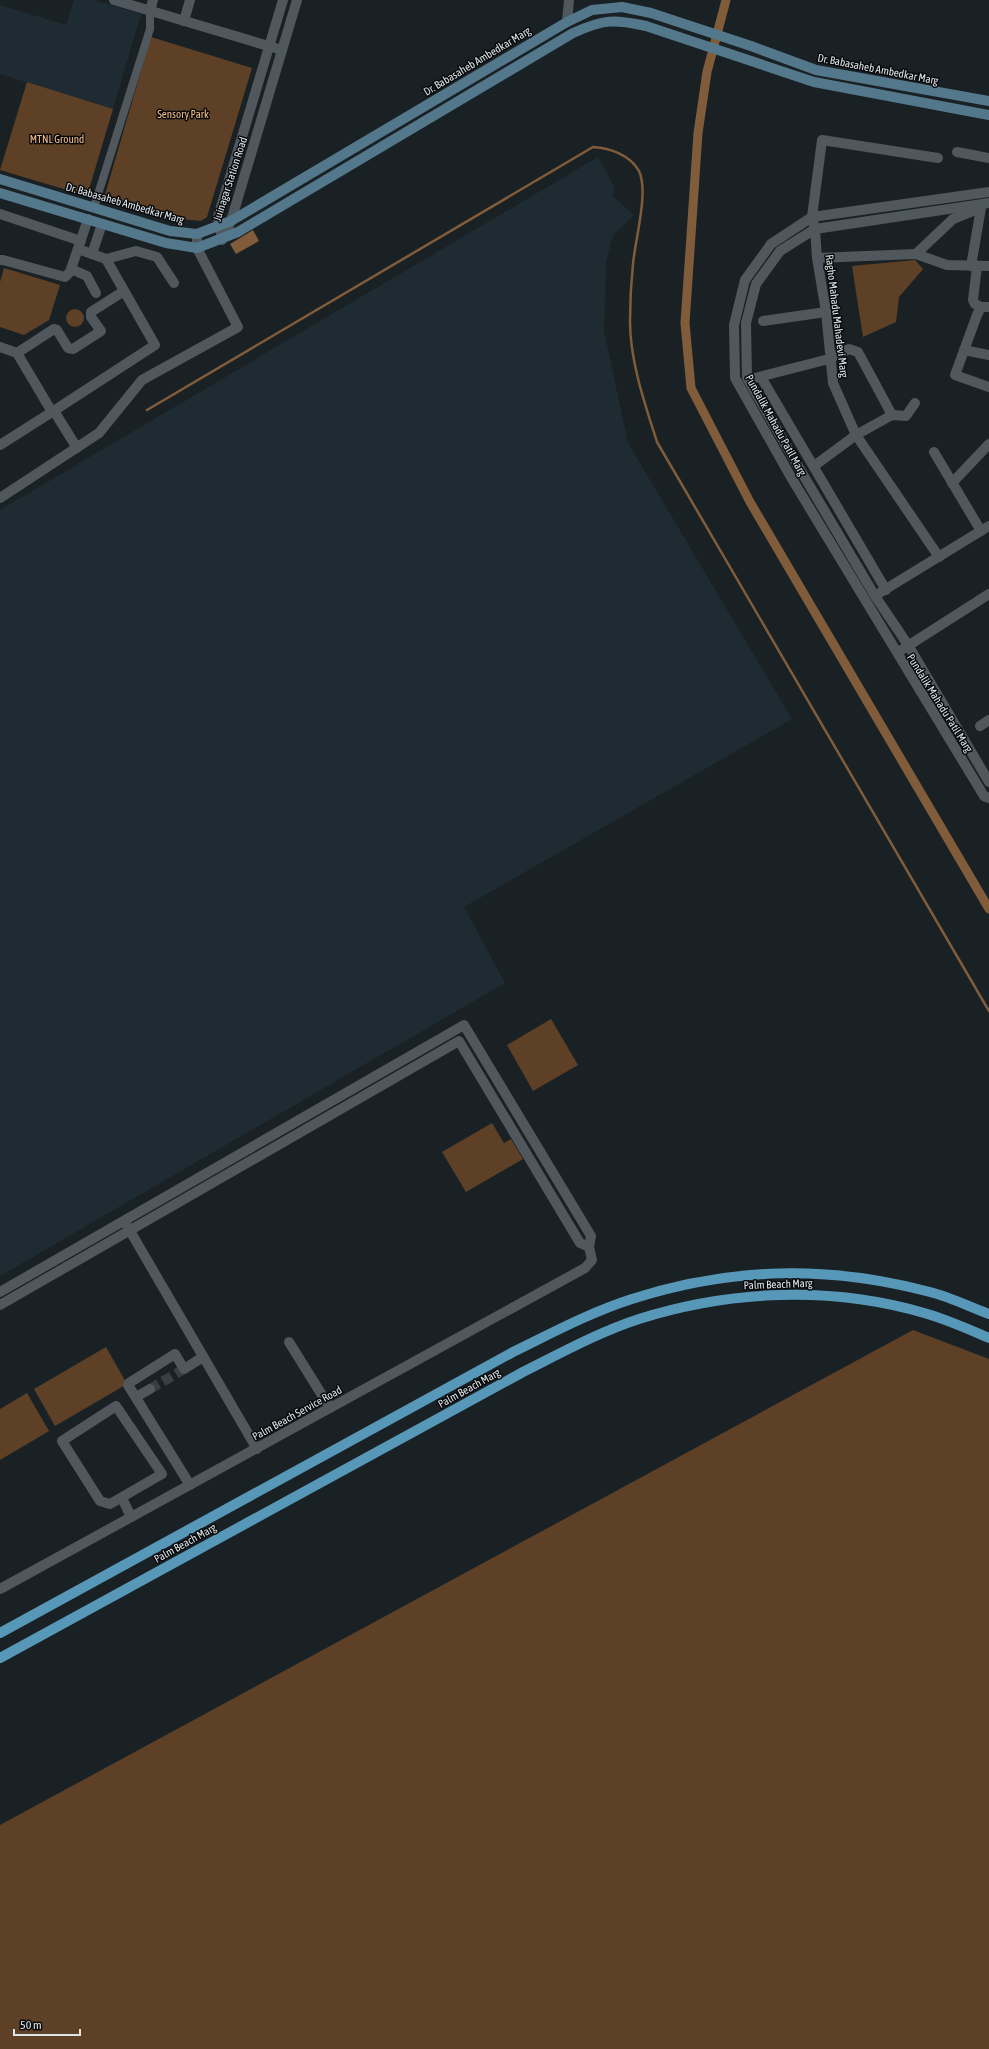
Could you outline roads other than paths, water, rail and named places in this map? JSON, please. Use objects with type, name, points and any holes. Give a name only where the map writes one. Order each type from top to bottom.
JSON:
[{"type":"main road","name":"Dr. Babasaheb Ambedkar Marg","points":[[0,179],[170,231],[197,234],[231,221],[567,22],[592,10],[622,7],[651,13],[751,46],[816,70],[989,101]]},
{"type":"main road","points":[[0,193],[166,243],[197,248],[222,240],[573,33],[596,23],[622,21],[646,26],[814,82],[989,115]]},
{"type":"main road","points":[[415,112],[422,123]]},
{"type":"main road","name":"Palm Beach Marg","points":[[0,1633],[513,1352],[576,1321],[631,1299],[689,1283],[749,1274],[826,1273],[872,1279],[931,1292],[988,1314]]},
{"type":"main road","name":"Palm Beach Marg","points":[[0,1658],[523,1372],[585,1341],[638,1320],[693,1305],[751,1296],[825,1295],[868,1300],[925,1313],[984,1336]]},
{"type":"street","points":[[114,0],[282,50]]},
{"type":"street","points":[[94,207],[150,29],[150,11],[153,0]]},
{"type":"street","points":[[184,21],[190,0]]},
{"type":"street","name":"Juinagar Station Road","points":[[222,240],[218,216],[283,0]]},
{"type":"street","name":"Juinagar Station Road","points":[[222,240],[231,221],[297,0]]},
{"type":"street","points":[[567,22],[569,0]]},
{"type":"street","points":[[812,217],[822,140],[938,158]]},
{"type":"street","points":[[957,152],[989,158]]},
{"type":"street","name":"Pundalik Mahadu Patil Marg","points":[[989,192],[812,217],[771,244],[744,280],[734,325],[735,378],[792,479],[896,653],[984,796],[989,798]]},
{"type":"street","points":[[916,254],[953,219],[986,205]]},
{"type":"street","points":[[986,205],[974,266],[973,300],[975,304],[985,307],[964,350],[955,375],[989,387]]},
{"type":"street","name":"Pundalik Mahadu Patil Marg","points":[[986,205],[816,229],[780,251],[756,284],[746,323],[747,378],[875,596],[908,645],[989,782]]},
{"type":"street","points":[[0,214],[79,245],[92,254],[106,259],[136,251],[158,257],[174,283]]},
{"type":"street","name":"Ragho Mahadu Mahadevi Marg","points":[[812,217],[816,229],[817,258],[826,312],[832,383],[856,435],[939,557]]},
{"type":"street","points":[[0,260],[62,278],[68,276],[88,219]]},
{"type":"street","points":[[92,254],[102,224]]},
{"type":"street","points":[[0,498],[99,433],[142,380],[238,327],[197,248],[197,234]]},
{"type":"street","points":[[817,258],[916,254],[947,265],[989,266]]},
{"type":"street","points":[[0,445],[155,345],[106,259]]},
{"type":"street","points":[[71,269],[87,276],[96,293]]},
{"type":"street","points":[[16,353],[54,329],[57,330],[68,348],[73,349],[101,331],[91,317],[91,312],[124,291]]},
{"type":"street","points":[[762,321],[826,312]]},
{"type":"street","points":[[0,347],[16,353],[77,448]]},
{"type":"street","points":[[735,378],[761,377],[829,358],[849,349],[858,352],[892,415]]},
{"type":"street","points":[[964,350],[989,355]]},
{"type":"street","points":[[761,377],[886,590]]},
{"type":"street","points":[[814,466],[856,435],[892,415],[906,416],[915,403]]},
{"type":"street","points":[[952,483],[989,444]]},
{"type":"street","points":[[866,601],[985,528],[952,483],[934,452]]},
{"type":"street","points":[[896,653],[989,594]]},
{"type":"street","points":[[459,1041],[580,1243],[589,1247],[591,1236],[464,1025]]},
{"type":"street","points":[[0,1292],[127,1226],[459,1041],[464,1025]]},
{"type":"street","points":[[0,1305],[127,1226],[464,1025]]},
{"type":"street","points":[[127,1226],[257,1449]]},
{"type":"street","name":"Palm Beach Service Road","points":[[0,1590],[585,1268],[592,1260],[589,1247]]},
{"type":"street","points":[[289,1342],[330,1408]]},
{"type":"street","points":[[190,1485],[129,1383],[175,1354],[184,1369],[203,1358]]},
{"type":"street","points":[[136,1397],[150,1389]]},
{"type":"street","points":[[116,1406],[162,1474],[122,1498],[110,1504],[100,1501],[62,1441],[116,1406]]},
{"type":"street","points":[[122,1498],[131,1518]]},
{"type":"waterway","points":[[726,0],[707,72],[698,133],[685,323],[691,388],[750,502],[989,909]]},
{"type":"waterway","points":[[147,410],[593,147],[613,151],[625,157],[635,165],[642,180],[642,203],[632,278],[630,314],[631,336],[635,367],[657,442],[989,1011]]},
{"type":"tunnel","points":[[150,1389],[184,1369]]},
{"type":"park label","name":"Sensory Park","points":[[183,114]]},
{"type":"park label","name":"MTNL Ground","points":[[57,139]]}]
